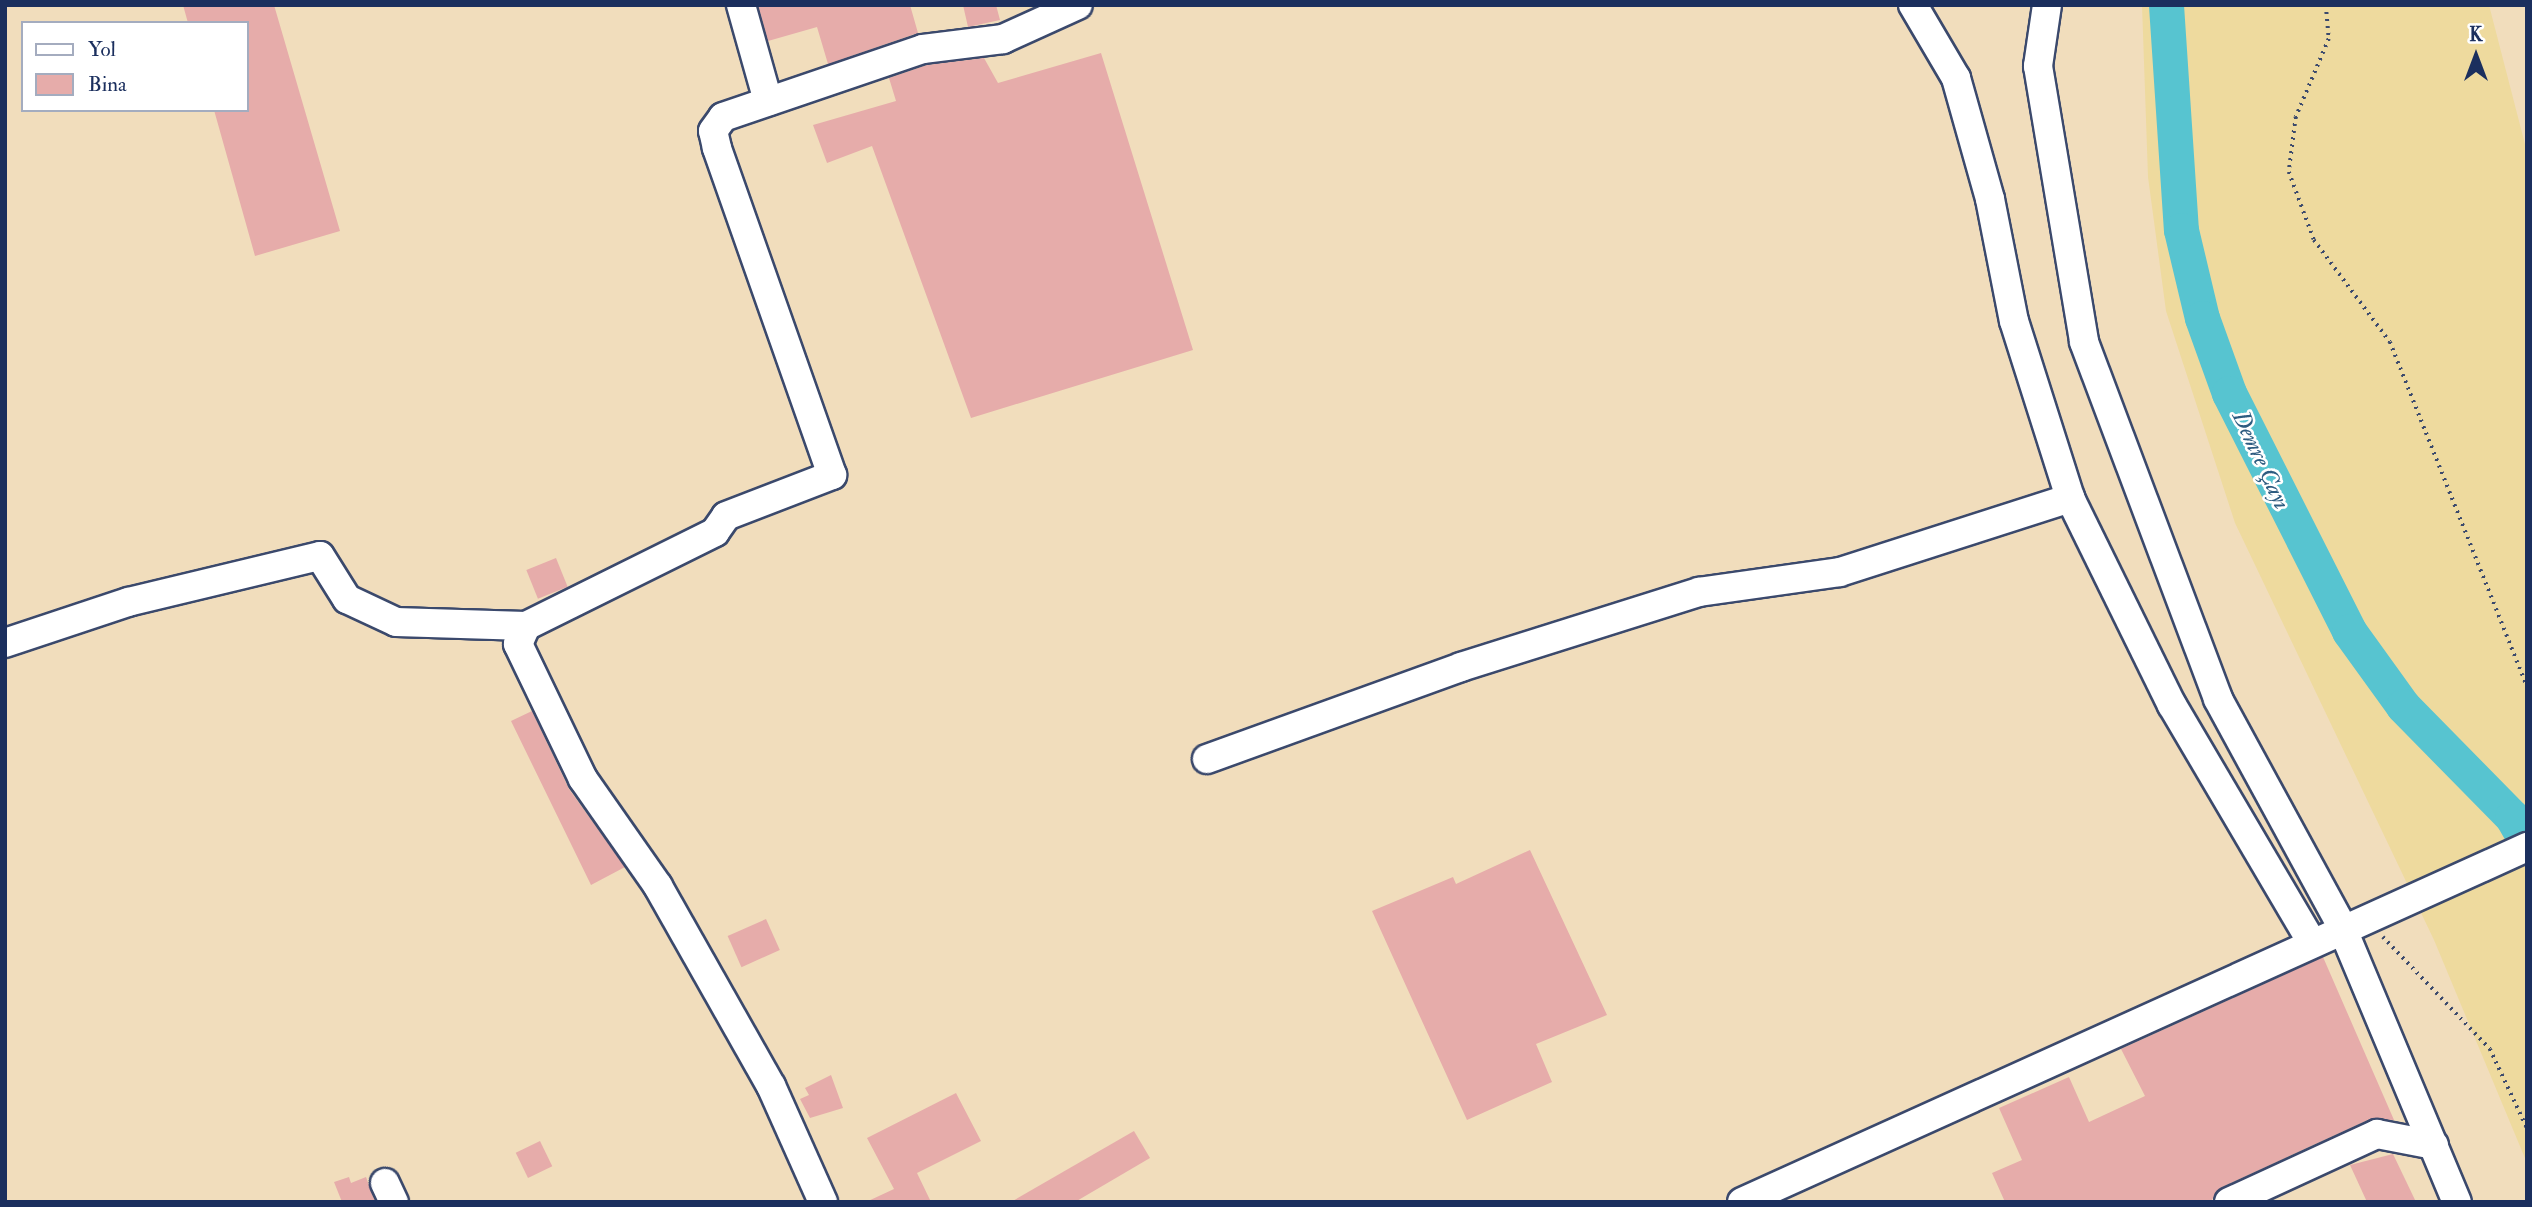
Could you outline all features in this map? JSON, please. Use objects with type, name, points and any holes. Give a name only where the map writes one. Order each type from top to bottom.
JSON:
[{"type":"street","points":[[741,5],[768,101]]},
{"type":"street","points":[[5,643],[128,602],[320,556],[347,599],[396,622],[526,626],[715,532],[726,516],[832,475],[713,131],[723,117],[768,101],[923,49],[1003,39],[1078,5]]},
{"type":"street","points":[[1913,5],[1956,78],[1990,199],[2014,321],[2070,498],[2172,705],[2310,939]]},
{"type":"street","points":[[2048,5],[2038,66],[2084,342],[2218,699],[2341,925],[2458,1202]]},
{"type":"street","points":[[1207,759],[1461,667],[1699,592],[1840,572],[2070,498]]},
{"type":"street","points":[[526,626],[518,644],[583,779],[658,886],[771,1086],[823,1202]]},
{"type":"street","points":[[1742,1202],[2310,939],[2527,846]]},
{"type":"street","points":[[2229,1202],[2378,1134],[2434,1145]]},
{"type":"path","points":[[2326,5],[2329,39],[2296,117],[2289,172],[2315,240],[2390,342],[2527,686]]},
{"type":"path","points":[[2341,925],[2381,935],[2490,1049],[2527,1128]]},
{"type":"sand","points":[[2142,5],[2489,5],[2527,152],[2527,1163],[2434,940],[2235,523],[2166,311],[2148,177]]},
{"type":"building","points":[[183,5],[274,5],[340,231],[255,256],[215,112],[248,112],[248,21],[187,21]]},
{"type":"building","points":[[758,5],[910,5],[918,33],[828,64],[817,27],[768,41]]},
{"type":"building","points":[[963,5],[996,5],[1000,20],[968,27]]},
{"type":"building","points":[[1101,53],[1193,350],[971,418],[872,146],[827,163],[813,125],[896,101],[889,78],[927,65],[984,58],[998,83]]},
{"type":"building","points":[[556,558],[568,587],[538,599],[526,570]]},
{"type":"building","points":[[532,711],[569,789],[625,867],[591,885],[511,721]]},
{"type":"building","points":[[1530,850],[1607,1015],[1536,1044],[1552,1082],[1467,1120],[1372,911],[1453,877],[1456,884]]},
{"type":"building","points":[[766,919],[780,950],[741,967],[728,936]]},
{"type":"building","points":[[2323,957],[2394,1120],[2370,1119],[2222,1187],[2210,1202],[2005,1202],[1992,1173],[2022,1160],[1999,1108],[2069,1077],[2089,1122],[2145,1096],[2121,1049]]},
{"type":"building","points":[[831,1075],[843,1108],[810,1118],[800,1099],[809,1095],[805,1088]]},
{"type":"building","points":[[956,1093],[981,1141],[917,1173],[931,1202],[866,1202],[894,1189],[867,1138]]},
{"type":"building","points":[[1134,1131],[1150,1158],[1075,1202],[1011,1202]]},
{"type":"building","points":[[540,1141],[552,1166],[528,1178],[516,1153]]},
{"type":"building","points":[[2393,1154],[2416,1202],[2367,1202],[2350,1165]]},
{"type":"building","points":[[349,1177],[351,1183],[366,1177],[375,1202],[342,1202],[334,1182]]},
{"type":"waterway","name":"Demre Çayı","points":[[2166,5],[2181,230],[2202,318],[2229,393],[2349,631],[2403,706],[2512,817],[2527,843]]}]
